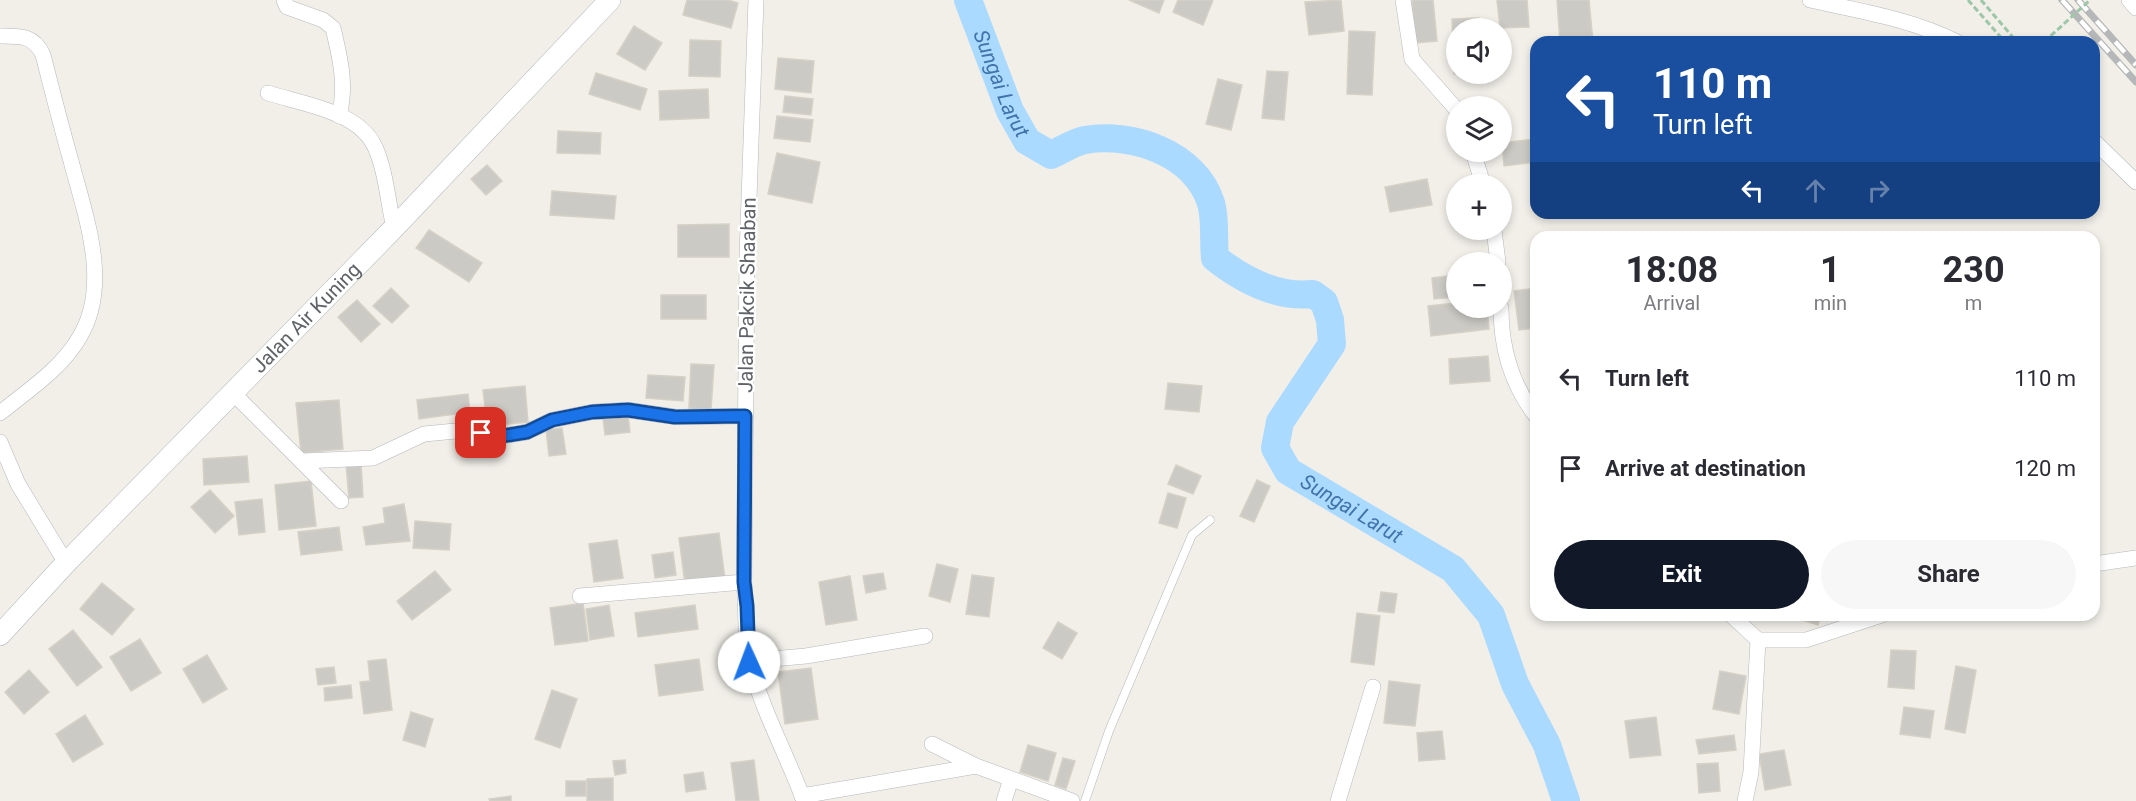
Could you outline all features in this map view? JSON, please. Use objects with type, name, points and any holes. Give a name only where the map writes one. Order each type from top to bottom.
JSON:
[{"type":"main road","name":"Jalan Air Kuning","points":[[0,635],[66,563],[394,228],[610,0]]},
{"type":"street","points":[[284,0],[287,7],[306,12],[333,28],[343,75],[343,102],[339,116]]},
{"type":"street","name":"Jalan Pakcik Shaaban","points":[[756,0],[745,416],[744,582],[749,662],[778,744],[803,799]]},
{"type":"street","points":[[1403,0],[1412,59],[1446,98]]},
{"type":"street","points":[[1809,0],[1894,18],[1946,36]]},
{"type":"street","points":[[2129,0],[2136,8]]},
{"type":"street","points":[[0,36],[30,38],[38,44],[43,55],[91,236],[94,278],[92,304],[79,338],[59,364],[0,413]]},
{"type":"street","points":[[268,93],[339,116],[369,136],[376,149],[394,228]]},
{"type":"street","points":[[2100,147],[2136,182]]},
{"type":"street","points":[[1501,318],[1501,334],[1511,374],[1530,406]]},
{"type":"street","points":[[233,393],[341,501]]},
{"type":"street","points":[[303,461],[373,458],[424,434],[466,430],[496,437],[527,432],[552,420],[592,412],[628,410],[675,417],[745,416]]},
{"type":"street","points":[[0,442],[18,484],[66,563]]},
{"type":"street","points":[[2100,563],[2136,558]]},
{"type":"street","points":[[580,596],[744,582]]},
{"type":"street","points":[[1737,621],[1758,640],[1806,640],[1864,621]]},
{"type":"street","points":[[749,662],[806,656],[925,636]]},
{"type":"street","points":[[1745,801],[1751,772],[1758,640]]},
{"type":"street","points":[[1338,801],[1373,687]]},
{"type":"street","points":[[932,744],[976,766],[1072,801]]},
{"type":"street","points":[[803,799],[976,766]]},
{"type":"street","points":[[1004,801],[1011,779]]},
{"type":"lane","points":[[1085,801],[1109,731],[1192,535],[1210,520]]},
{"type":"path","points":[[1968,0],[2000,36]]},
{"type":"path","points":[[1981,0],[2013,36]]},
{"type":"path","points":[[2051,36],[2091,0]]},
{"type":"building","points":[[687,0],[728,0],[738,3],[731,28],[683,15]]},
{"type":"building","points":[[1129,0],[1164,0],[1159,13]]},
{"type":"building","points":[[1178,0],[1213,0],[1203,25],[1173,12]]},
{"type":"building","points":[[1341,0],[1344,31],[1309,35],[1305,2]]},
{"type":"building","points":[[1412,0],[1433,0],[1437,41],[1415,43]]},
{"type":"building","points":[[1497,0],[1527,0],[1529,27],[1512,28],[1512,18],[1499,18]]},
{"type":"building","points":[[1557,0],[1589,0],[1592,36],[1560,36]]},
{"type":"building","points":[[634,26],[662,43],[645,70],[617,54]]},
{"type":"building","points":[[1349,31],[1375,32],[1372,95],[1347,94]]},
{"type":"building","points":[[690,40],[721,41],[720,77],[689,76]]},
{"type":"building","points":[[778,58],[814,61],[811,93],[775,89]]},
{"type":"building","points":[[1267,71],[1288,72],[1284,120],[1262,118]]},
{"type":"building","points":[[596,73],[647,89],[640,110],[589,94]]},
{"type":"building","points":[[1218,79],[1242,85],[1231,130],[1206,124]]},
{"type":"building","points":[[708,89],[709,118],[660,120],[659,91]]},
{"type":"building","points":[[785,96],[813,99],[811,115],[783,112]]},
{"type":"building","points":[[777,116],[813,120],[810,142],[774,138]]},
{"type":"building","points":[[558,131],[601,133],[600,154],[557,153]]},
{"type":"building","points":[[1530,140],[1530,163],[1504,166],[1504,162],[1512,162],[1512,142]]},
{"type":"building","points":[[777,153],[820,162],[812,203],[768,194]]},
{"type":"building","points":[[487,165],[502,181],[486,195],[471,179]]},
{"type":"building","points":[[1427,179],[1432,205],[1390,212],[1385,187]]},
{"type":"building","points":[[552,191],[616,196],[614,219],[550,215]]},
{"type":"building","points":[[729,224],[729,257],[678,257],[678,225]]},
{"type":"building","points":[[429,230],[482,263],[469,282],[416,248]]},
{"type":"building","points":[[1446,276],[1446,298],[1434,299],[1432,278]]},
{"type":"building","points":[[391,288],[409,306],[392,323],[373,306]]},
{"type":"building","points":[[1530,289],[1530,329],[1519,330],[1514,291]]},
{"type":"building","points":[[661,295],[706,295],[706,319],[661,319]]},
{"type":"building","points":[[357,300],[380,324],[361,342],[338,317]]},
{"type":"building","points":[[1446,304],[1446,318],[1488,318],[1489,329],[1431,336],[1428,306]]},
{"type":"building","points":[[1488,356],[1490,381],[1450,384],[1449,359]]},
{"type":"building","points":[[691,364],[714,365],[711,409],[689,408]]},
{"type":"building","points":[[648,375],[685,377],[683,401],[646,398]]},
{"type":"building","points":[[1168,383],[1202,386],[1199,412],[1165,409]]},
{"type":"building","points":[[525,386],[528,422],[487,426],[483,390]]},
{"type":"building","points":[[468,394],[470,412],[419,419],[417,400]]},
{"type":"building","points":[[339,400],[343,449],[301,453],[296,403]]},
{"type":"building","points":[[628,415],[630,432],[605,435],[603,418]]},
{"type":"building","points":[[562,428],[566,454],[549,456],[546,430]]},
{"type":"building","points":[[247,456],[249,482],[204,485],[203,459]]},
{"type":"building","points":[[361,463],[363,497],[349,498],[346,464]]},
{"type":"building","points":[[1176,465],[1201,476],[1193,494],[1168,484]]},
{"type":"building","points":[[1257,480],[1270,486],[1254,522],[1240,516]]},
{"type":"building","points":[[311,481],[316,526],[279,530],[275,485]]},
{"type":"building","points":[[210,490],[234,516],[215,533],[191,507]]},
{"type":"building","points":[[1168,493],[1186,498],[1177,528],[1159,523]]},
{"type":"building","points":[[262,499],[265,532],[239,535],[235,502]]},
{"type":"building","points":[[404,504],[410,541],[366,545],[363,527],[385,523],[383,508]]},
{"type":"building","points":[[415,521],[451,524],[449,550],[413,548]]},
{"type":"building","points":[[339,527],[342,550],[301,555],[298,532]]},
{"type":"building","points":[[719,533],[725,579],[685,584],[679,538]]},
{"type":"building","points":[[617,540],[623,578],[594,582],[589,544]]},
{"type":"building","points":[[673,552],[676,575],[655,578],[652,555]]},
{"type":"building","points":[[937,564],[958,569],[950,602],[929,596]]},
{"type":"building","points":[[435,571],[451,590],[412,620],[397,601]]},
{"type":"building","points":[[883,573],[886,589],[866,593],[863,576]]},
{"type":"building","points":[[972,575],[994,578],[989,617],[966,614]]},
{"type":"building","points":[[850,576],[857,620],[826,625],[819,582]]},
{"type":"building","points":[[102,583],[134,609],[112,635],[80,609]]},
{"type":"building","points":[[1381,592],[1397,594],[1394,613],[1378,611]]},
{"type":"building","points":[[583,603],[588,641],[555,645],[550,608]]},
{"type":"building","points":[[609,605],[614,636],[590,640],[586,609]]},
{"type":"building","points":[[695,605],[698,629],[638,637],[635,613]]},
{"type":"building","points":[[1357,613],[1380,616],[1374,665],[1351,662]]},
{"type":"building","points":[[1806,621],[1819,621],[1818,625]]},
{"type":"building","points":[[1058,622],[1077,633],[1062,659],[1043,648]]},
{"type":"building","points":[[73,630],[102,667],[77,686],[49,649]]},
{"type":"building","points":[[140,639],[161,673],[131,691],[110,657]]},
{"type":"building","points":[[1891,650],[1916,651],[1914,689],[1888,687]]},
{"type":"building","points":[[207,655],[227,689],[203,703],[183,669]]},
{"type":"building","points":[[386,659],[392,710],[364,714],[360,682],[370,681],[368,661]]},
{"type":"building","points":[[699,659],[703,690],[659,696],[655,665]]},
{"type":"building","points":[[1956,666],[1976,670],[1965,733],[1945,729]]},
{"type":"building","points":[[334,667],[336,683],[318,685],[316,669]]},
{"type":"building","points":[[811,668],[818,719],[785,724],[778,672]]},
{"type":"building","points":[[29,670],[49,692],[24,714],[5,692]]},
{"type":"building","points":[[1720,671],[1746,676],[1739,714],[1713,709]]},
{"type":"building","points":[[1389,681],[1420,685],[1415,726],[1384,723]]},
{"type":"building","points":[[351,685],[352,698],[325,701],[324,688]]},
{"type":"building","points":[[552,690],[577,699],[560,748],[535,739]]},
{"type":"building","points":[[1904,707],[1934,711],[1930,738],[1900,734]]},
{"type":"building","points":[[411,712],[433,719],[425,747],[403,740]]},
{"type":"building","points":[[85,715],[103,744],[73,762],[56,734]]},
{"type":"building","points":[[1656,717],[1661,755],[1630,758],[1625,721]]},
{"type":"building","points":[[1442,731],[1445,759],[1419,761],[1417,733]]},
{"type":"building","points":[[1734,735],[1736,750],[1699,754],[1696,740]]},
{"type":"building","points":[[1028,745],[1056,753],[1048,781],[1020,772]]},
{"type":"building","points":[[1784,750],[1791,785],[1765,790],[1759,754]]},
{"type":"building","points":[[1063,758],[1075,761],[1066,789],[1055,785]]},
{"type":"building","points":[[625,760],[626,773],[615,775],[613,761]]},
{"type":"building","points":[[754,760],[759,801],[736,801],[731,763]]},
{"type":"building","points":[[1718,763],[1720,791],[1699,793],[1697,764]]},
{"type":"building","points":[[703,772],[706,789],[686,792],[684,775]]},
{"type":"building","points":[[613,778],[613,801],[587,801],[587,779]]},
{"type":"building","points":[[566,781],[586,781],[586,796],[566,796]]},
{"type":"building","points":[[511,796],[511,801],[490,801],[489,799]]},
{"type":"waterway","name":"Sungai Larut","points":[[968,0],[1010,111],[1027,141],[1051,155],[1081,141],[1103,138],[1122,139],[1160,150],[1191,171],[1203,186],[1213,210],[1215,258],[1261,286],[1286,293],[1313,294],[1324,302],[1330,320],[1332,344],[1280,422],[1275,448],[1288,471],[1453,569],[1491,615],[1515,684],[1547,745],[1566,801]]},
{"type":"railway","points":[[2062,0],[2094,36]]},
{"type":"railway","points":[[2078,0],[2136,65]]},
{"type":"railway","points":[[2100,42],[2136,82]]},
{"type":"route","points":[[481,433],[496,437],[527,432],[552,420],[592,412],[628,410],[675,417],[745,416],[744,582],[749,662]]}]
